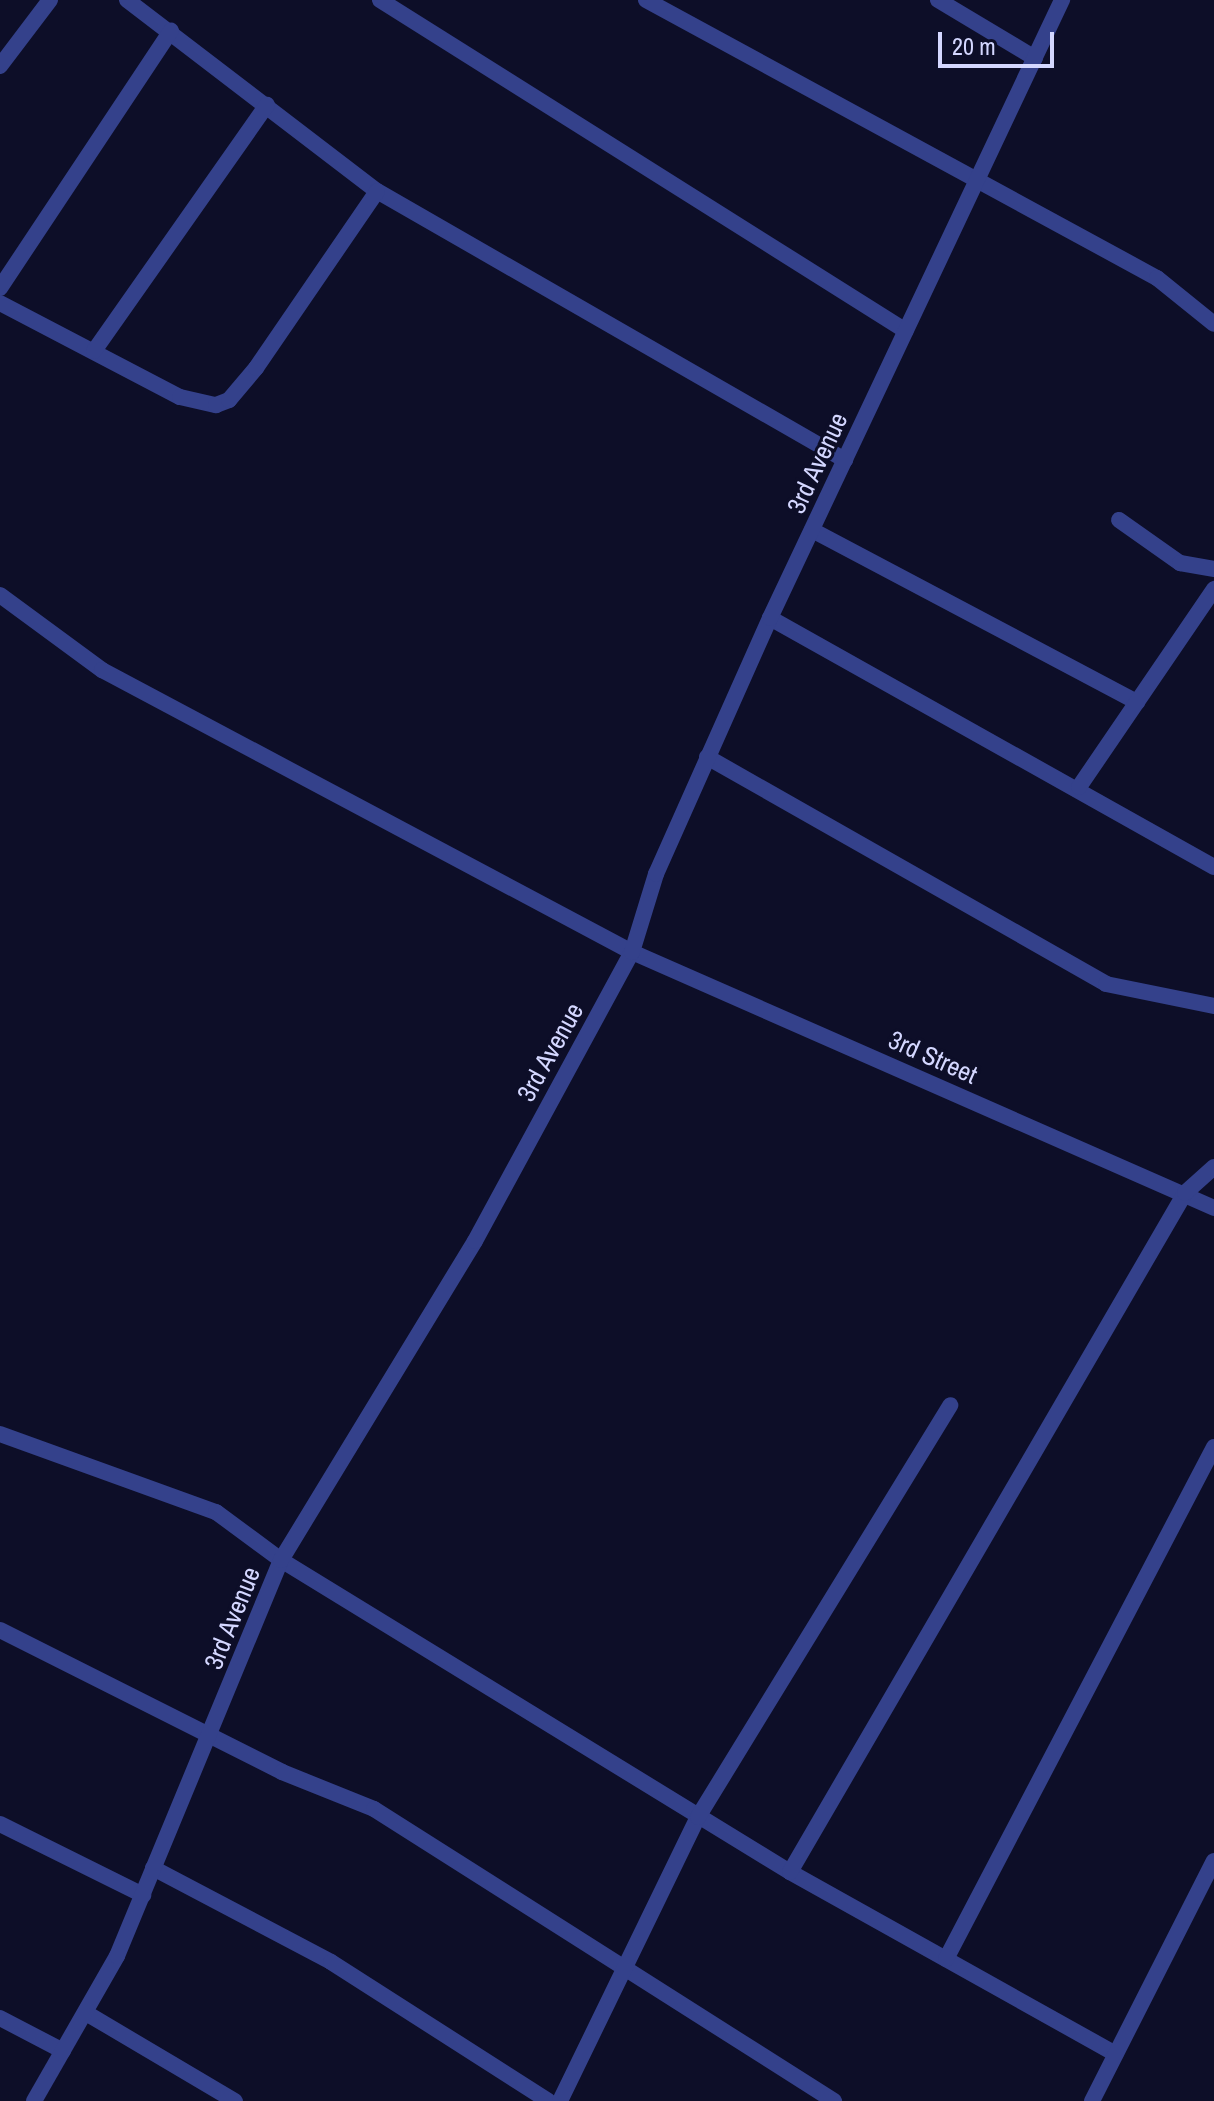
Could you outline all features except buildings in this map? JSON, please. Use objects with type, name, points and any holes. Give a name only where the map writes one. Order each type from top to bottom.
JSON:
[{"type":"street","points":[[0,66],[50,0]]},
{"type":"street","points":[[127,0],[377,191],[845,460]]},
{"type":"street","points":[[380,0],[906,331]]},
{"type":"street","points":[[646,0],[977,183],[1157,278],[1214,324]]},
{"type":"street","points":[[938,0],[1035,58]]},
{"type":"street","name":"3rd Avenue","points":[[34,2101],[86,2013],[143,1895],[281,1560],[475,1241],[632,952],[656,874],[707,757],[1062,0]]},
{"type":"street","points":[[0,288],[171,31]]},
{"type":"street","points":[[94,351],[267,105]]},
{"type":"street","points":[[0,303],[180,397],[229,400],[377,191]]},
{"type":"street","points":[[1119,520],[1180,563],[1214,569]]},
{"type":"street","points":[[812,530],[1137,702]]},
{"type":"street","points":[[1079,787],[1214,589]]},
{"type":"street","name":"3rd Street","points":[[0,595],[102,670],[632,952],[1214,1208]]},
{"type":"street","points":[[770,618],[1079,787],[1214,867]]},
{"type":"street","points":[[707,757],[1106,984],[1214,1006]]},
{"type":"street","points":[[790,1872],[1185,1193],[1214,1167]]},
{"type":"street","points":[[560,2101],[698,1817],[950,1405]]},
{"type":"street","points":[[0,1434],[216,1512],[281,1560],[698,1817],[790,1872],[1116,2054]]},
{"type":"street","points":[[946,1959],[1214,1447]]},
{"type":"street","points":[[0,1630],[209,1736],[374,1809],[834,2101]]},
{"type":"street","points":[[0,1824],[143,1895]]},
{"type":"street","points":[[1092,2101],[1214,1861]]},
{"type":"street","points":[[153,1868],[331,1962],[548,2101]]},
{"type":"street","points":[[86,2013],[235,2101]]},
{"type":"street","points":[[0,2018],[63,2051]]}]
